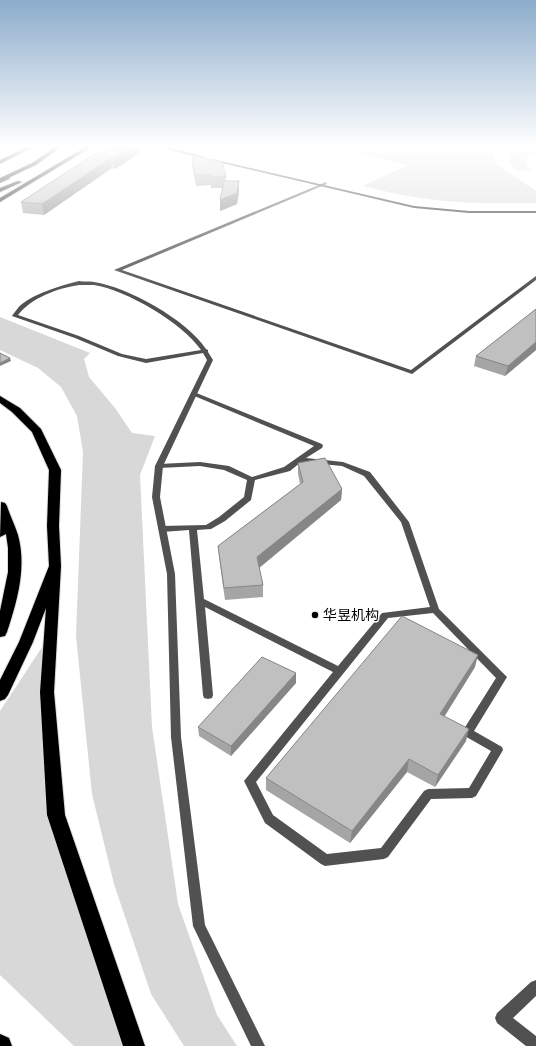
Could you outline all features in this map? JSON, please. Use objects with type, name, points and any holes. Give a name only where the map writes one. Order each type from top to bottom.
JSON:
[{"type":"highway","points":[[0,399],[16,410],[37,431],[55,470],[53,526],[55,566],[47,692],[56,815],[134,1046]]},
{"type":"highway","points":[[0,505],[3,522],[0,533]]},
{"type":"highway","points":[[0,505],[12,533],[15,551],[16,575],[9,605],[0,632]]},
{"type":"highway","points":[[0,695],[26,642],[55,566]]},
{"type":"main road","points":[[0,200],[10,194]]},
{"type":"main road","points":[[353,194],[388,202],[433,209],[491,212],[536,212]]},
{"type":"main road","points":[[371,194],[434,205],[484,208],[536,208]]},
{"type":"street","points":[[301,194],[117,270],[412,372],[536,278]]},
{"type":"street","points":[[206,351],[146,361],[120,355],[77,337],[15,316],[24,305],[58,289],[80,283],[102,285],[139,300],[172,319],[191,334],[206,351],[210,360],[159,466],[156,497],[171,574],[176,737],[198,926],[258,1046]]},
{"type":"street","points":[[159,466],[206,465],[226,468],[252,478],[287,469],[319,446],[194,394]]},
{"type":"street","points":[[299,460],[343,464],[367,474],[405,522],[435,610],[502,677],[467,732],[498,750],[472,793],[428,794],[384,853],[325,860],[269,819],[250,781],[385,615],[435,610]]},
{"type":"street","points":[[162,529],[208,527],[222,519],[248,498],[252,478]]},
{"type":"street","points":[[193,527],[208,695]]},
{"type":"street","points":[[200,601],[340,671]]},
{"type":"street","points":[[536,987],[502,1018],[536,1045]]},
{"type":"shaded area","points":[[398,194],[536,194],[536,203],[460,202]]},
{"type":"shaded area","points":[[0,317],[90,353],[84,359],[89,377],[115,408],[132,433],[155,436],[140,475],[152,727],[178,904],[217,1015],[237,1046],[184,1046],[151,994],[114,884],[92,794],[76,636],[83,452],[77,416],[61,387],[38,368],[0,350]]},
{"type":"shaded area","points":[[50,635],[54,781],[128,1046],[74,1046],[0,975],[0,711]]},
{"type":"building","points":[[33,194],[57,194],[42,204],[21,202]]},
{"type":"building","points":[[221,194],[235,194],[220,200]]},
{"type":"building","points":[[536,309],[536,342],[508,366],[476,356]]},
{"type":"building","points":[[0,353],[10,358],[0,363]]},
{"type":"building","points":[[325,458],[342,489],[257,557],[263,585],[224,588],[218,546],[303,482],[298,463]]},
{"type":"building","points":[[402,616],[478,655],[440,714],[469,729],[438,775],[409,759],[352,831],[266,778]]},
{"type":"building","points":[[262,657],[296,673],[231,746],[198,727]]},
{"type":"place","name":"华昱机构","points":[[315,615]]}]
